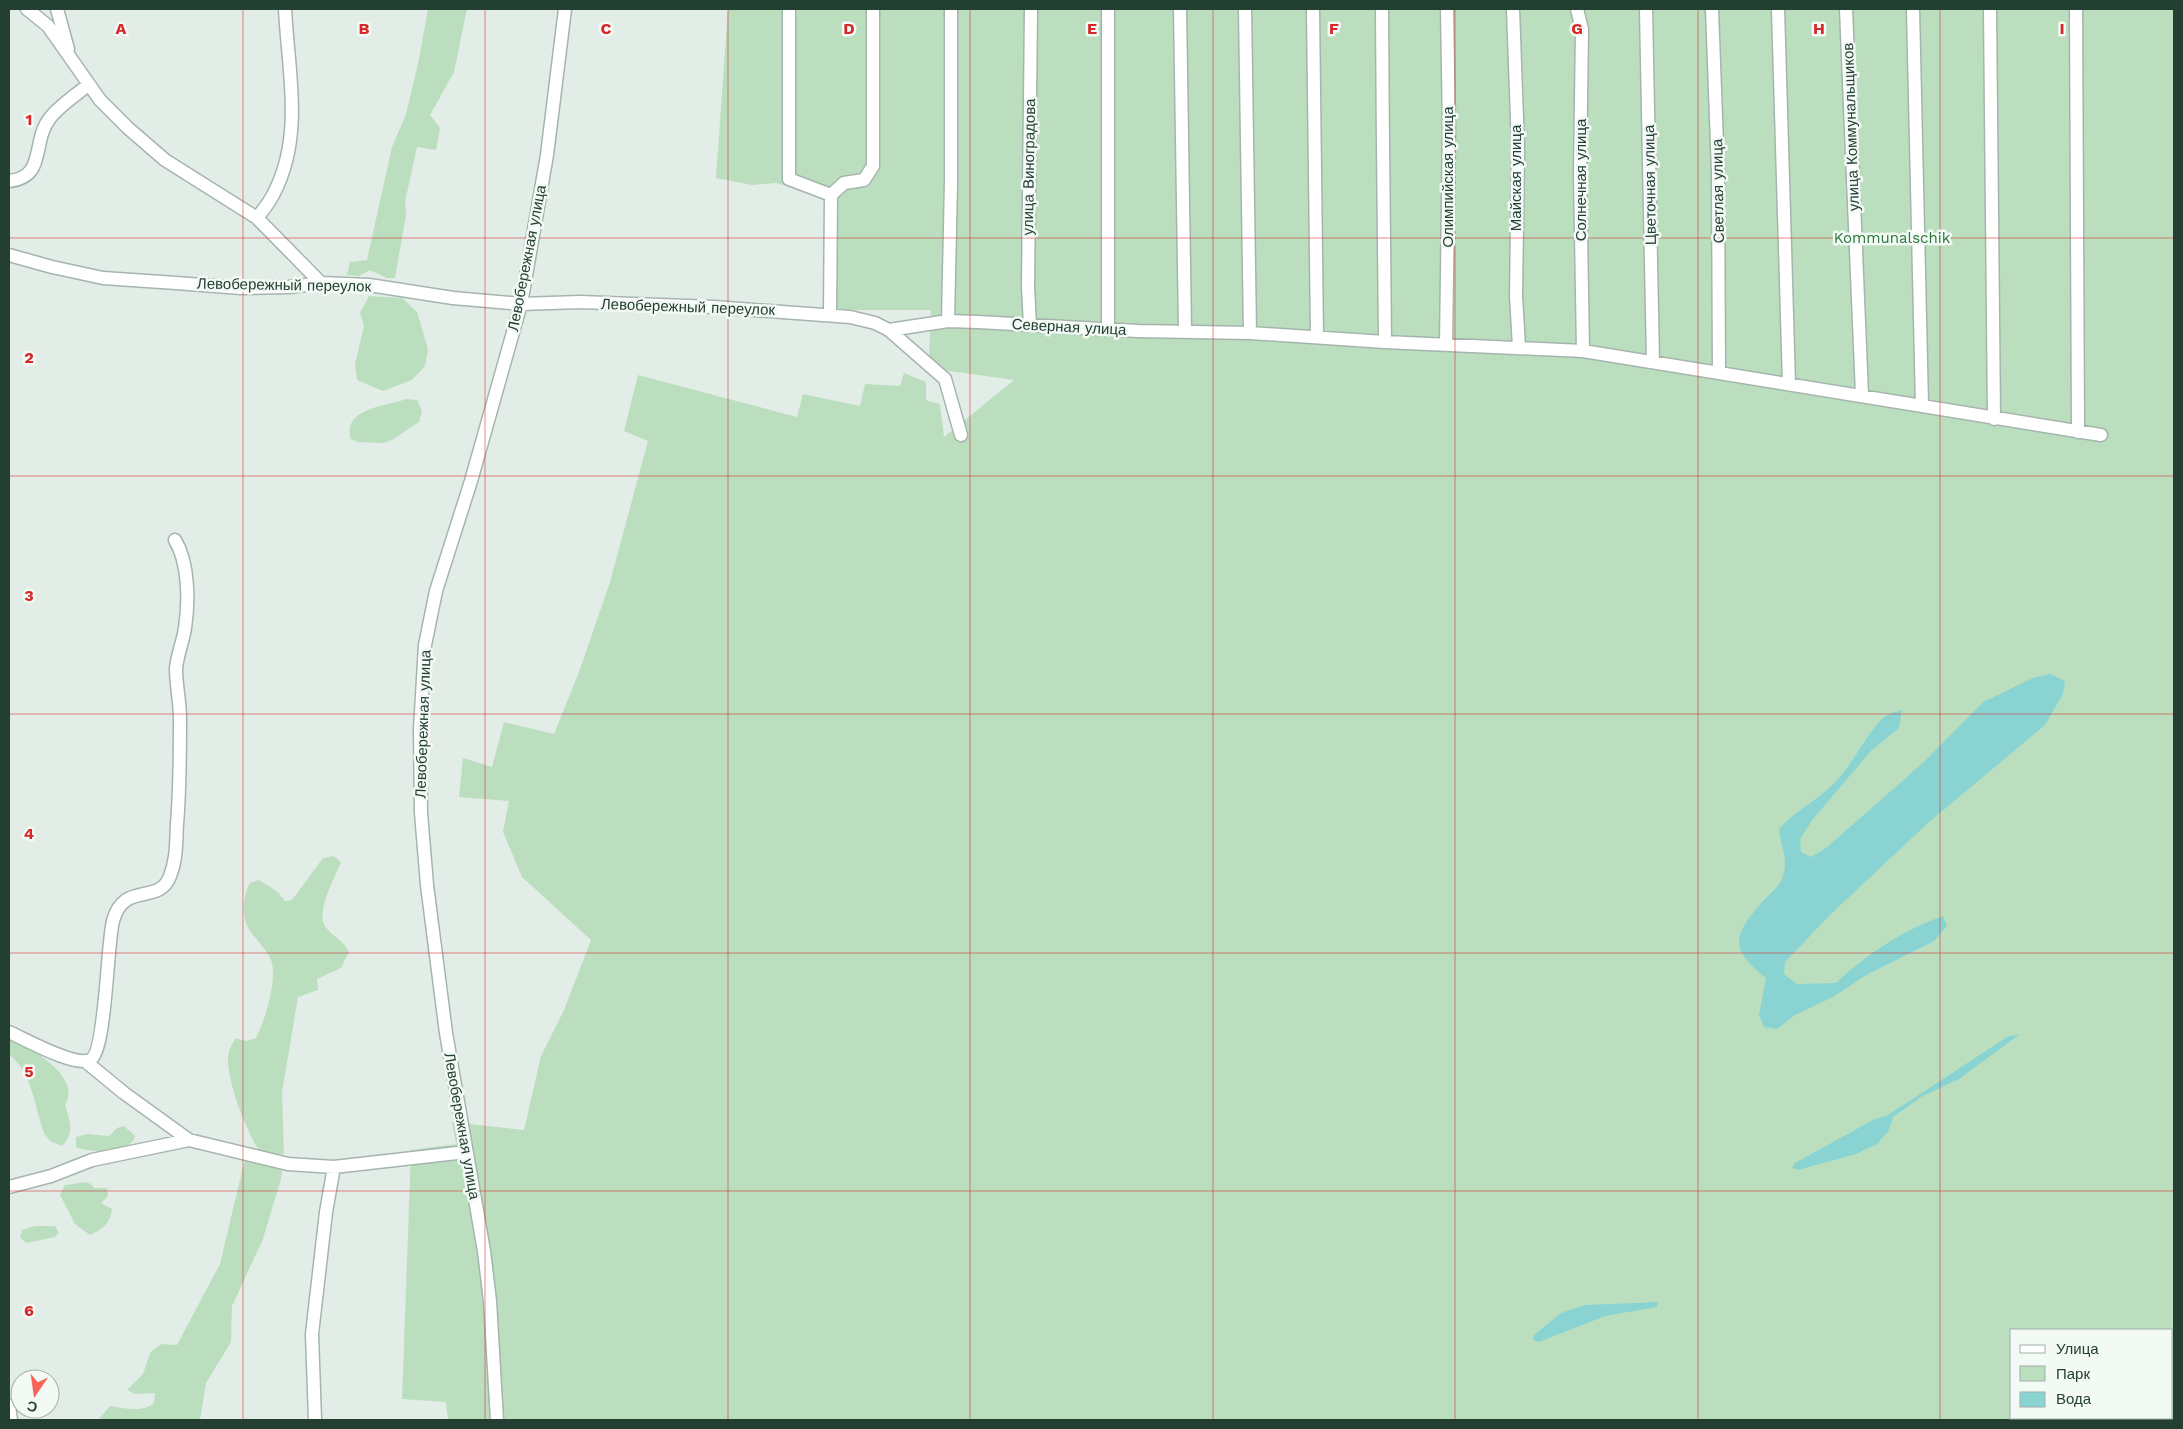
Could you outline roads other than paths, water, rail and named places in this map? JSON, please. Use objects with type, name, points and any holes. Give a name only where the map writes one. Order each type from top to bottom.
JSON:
[{"type":"street","points":[[27,9],[48,26],[88,85],[128,128],[166,160],[257,218],[321,283]]},
{"type":"street","points":[[57,9],[71,58]]},
{"type":"street","points":[[257,218],[274,194],[286,167],[291,141],[293,107],[285,9]]},
{"type":"street","name":"Левобережная улица","points":[[496,1420],[490,1301],[484,1251],[441,1004],[421,813],[420,729],[425,645],[436,591],[471,481],[521,304],[547,155],[564,9]]},
{"type":"street","points":[[789,9],[789,179],[831,194]]},
{"type":"street","points":[[830,314],[831,194],[844,183],[864,180],[873,166],[873,9]]},
{"type":"street","points":[[948,322],[951,182],[951,9]]},
{"type":"street","name":"улица Виноградова","points":[[1030,325],[1028,287],[1031,9]]},
{"type":"street","points":[[1108,9],[1108,329]]},
{"type":"street","points":[[1180,9],[1185,330]]},
{"type":"street","points":[[1245,9],[1250,332]]},
{"type":"street","points":[[1312,9],[1317,337]]},
{"type":"street","points":[[1382,9],[1384,157],[1382,216],[1385,342]]},
{"type":"street","name":"Олимпийская улица","points":[[1446,345],[1449,130],[1447,9]]},
{"type":"street","name":"Майская улица","points":[[1513,9],[1518,147],[1516,296],[1519,347]]},
{"type":"street","name":"Солнечная улица","points":[[1577,9],[1582,29],[1580,173],[1583,351]]},
{"type":"street","name":"Цветочная улица","points":[[1646,9],[1653,362]]},
{"type":"street","name":"Светлая улица","points":[[1712,9],[1718,172],[1719,372]]},
{"type":"street","points":[[1778,9],[1789,384]]},
{"type":"street","name":"улица Коммунальщиков","points":[[1846,9],[1862,395]]},
{"type":"street","points":[[1913,9],[1922,406]]},
{"type":"street","points":[[1990,9],[1994,419]]},
{"type":"street","points":[[2076,9],[2078,432]]},
{"type":"street","points":[[9,181],[29,176],[34,166],[44,128],[50,118],[88,85]]},
{"type":"street","name":"Левобережный переулок","points":[[9,255],[103,278],[241,288],[289,287],[321,283],[369,286],[453,298],[521,304],[580,302],[760,309],[830,314],[875,323],[889,330]]},
{"type":"street","name":"Северная улица","points":[[889,330],[948,322],[1108,329],[1250,332],[1385,342],[1583,351],[2101,435]]},
{"type":"street","points":[[889,330],[945,379],[961,436]]},
{"type":"street","points":[[9,1032],[66,1058],[85,1061],[92,1059],[96,1053],[104,1015],[110,939],[119,906],[122,901],[131,897],[165,886],[173,868],[178,815],[180,727],[176,667],[186,627],[185,562],[175,540]]},
{"type":"street","points":[[85,1061],[124,1093],[189,1140],[288,1164],[334,1167],[466,1152]]},
{"type":"street","points":[[9,1187],[51,1176],[92,1160],[189,1140]]},
{"type":"street","points":[[315,1420],[312,1334],[326,1212],[334,1167]]},
{"type":"street","points":[[9,1406],[12,1420]]},
{"type":"water","points":[[2050,674],[2065,681],[2063,694],[2045,725],[1928,823],[1830,915],[1785,962],[1784,974],[1797,984],[1836,983],[1860,962],[1914,928],[1943,916],[1947,926],[1934,941],[1868,974],[1833,997],[1795,1015],[1777,1029],[1764,1027],[1759,1015],[1766,978],[1746,959],[1739,942],[1745,924],[1781,881],[1784,874],[1785,861],[1779,829],[1837,780],[1881,720],[1892,713],[1902,710],[1899,728],[1871,751],[1813,819],[1800,839],[1801,852],[1811,857],[1826,848],[1925,761],[1983,702],[2033,678]]},
{"type":"water","points":[[2020,1034],[1959,1079],[1921,1097],[1893,1117],[1888,1132],[1877,1144],[1856,1154],[1798,1170],[1792,1168],[1795,1163],[1873,1120],[1888,1115],[2007,1037]]},
{"type":"water","points":[[1658,1302],[1657,1307],[1605,1316],[1539,1342],[1533,1340],[1534,1335],[1561,1313],[1585,1305]]},
{"type":"park label","name":"Kommunalschik","points":[[1892,238]]}]
